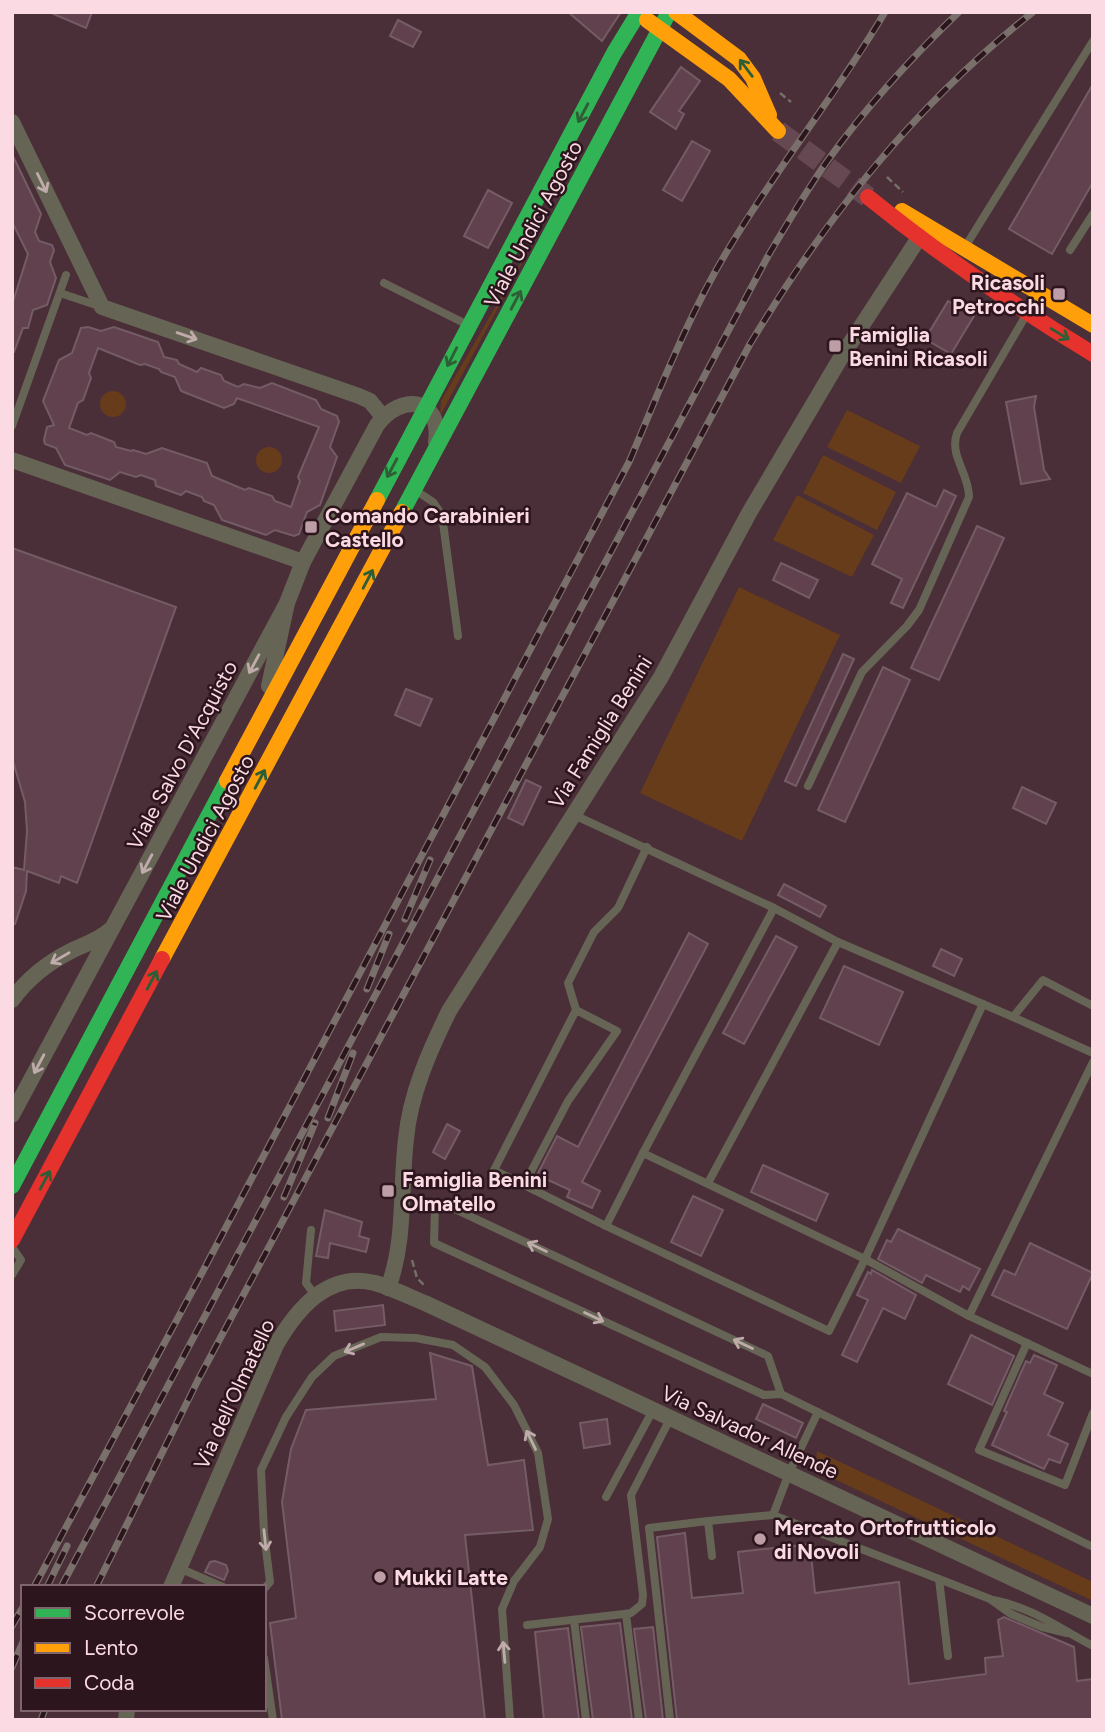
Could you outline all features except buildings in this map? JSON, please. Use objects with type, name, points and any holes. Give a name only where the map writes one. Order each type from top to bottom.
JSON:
[{"type":"main road","name":"Viale Undici Agosto","points":[[12,1240],[434,455],[667,34],[669,12]]},
{"type":"main road","name":"Viale Undici Agosto","points":[[12,1186],[424,407],[638,13]]},
{"type":"main road","points":[[638,13],[729,79],[777,130],[747,68],[684,15]]},
{"type":"main road","points":[[870,199],[923,232],[1027,314],[1093,354]]},
{"type":"main road","points":[[923,232],[964,249],[1093,325]]},
{"type":"street","points":[[667,34],[684,15]]},
{"type":"street","points":[[12,122],[102,307],[344,390],[370,401],[383,417],[401,405],[414,404],[424,407]]},
{"type":"street","name":"Via Famiglia Benini","points":[[388,1289],[397,1265],[409,1117],[431,1052],[449,1011],[661,677],[749,513],[840,359],[923,232]]},
{"type":"street","name":"Viale Undici Agosto","points":[[424,407],[431,412],[436,422],[434,455]]},
{"type":"street","name":"Viale Undici Agosto","points":[[255,725],[270,685],[287,603],[303,562],[383,417]]},
{"type":"street","points":[[12,460],[303,562]]},
{"type":"street","name":"Viale Salvo D'Acquisto","points":[[12,1115],[287,603]]},
{"type":"street","name":"Viale Salvo D'Acquisto","points":[[12,1000],[38,971],[72,951],[94,942],[114,926]]},
{"type":"street","points":[[12,1201],[29,1210]]},
{"type":"street","name":"Via dell'Olmatello","points":[[176,1581],[276,1345],[298,1312],[315,1295],[336,1285],[370,1282],[388,1289]]},
{"type":"street","name":"Via Salvador Allende","points":[[388,1289],[427,1304],[1093,1616]]},
{"type":"lane","points":[[964,249],[1093,41]]},
{"type":"lane","points":[[1070,250],[1093,214]]},
{"type":"lane","points":[[12,426],[66,275]]},
{"type":"lane","points":[[384,283],[469,325]]},
{"type":"lane","points":[[60,293],[102,307]]},
{"type":"lane","points":[[808,786],[862,672],[919,610],[969,497],[967,483],[955,454],[957,432],[1039,293]]},
{"type":"lane","points":[[415,490],[433,502],[442,515],[458,636]]},
{"type":"lane","points":[[572,814],[774,908],[838,942],[1093,1053]]},
{"type":"lane","points":[[647,847],[618,908],[594,932],[568,983],[576,1010],[494,1170],[829,1331],[984,1004]]},
{"type":"lane","points":[[606,1226],[774,908]]},
{"type":"lane","points":[[708,1183],[838,942]]},
{"type":"lane","points":[[1013,1017],[1043,980],[1093,1006]]},
{"type":"lane","points":[[524,1185],[568,1101],[617,1031],[576,1010]]},
{"type":"lane","points":[[969,1315],[1093,1062]]},
{"type":"lane","points":[[643,1153],[865,1259],[969,1315],[1093,1374]]},
{"type":"lane","points":[[781,1394],[768,1356],[444,1204],[435,1206],[434,1242],[764,1395],[781,1394],[1093,1547]]},
{"type":"lane","points":[[311,1230],[306,1283],[315,1295]]},
{"type":"lane","points":[[12,1247],[21,1260],[12,1275]]},
{"type":"lane","points":[[266,1587],[270,1582],[261,1470],[286,1417],[312,1377],[334,1356],[382,1337],[416,1338],[453,1345],[485,1367],[514,1405],[538,1453],[548,1519],[540,1547],[514,1581],[502,1609],[510,1720]]},
{"type":"lane","points":[[1027,1343],[979,1450],[1065,1485],[1093,1413]]},
{"type":"lane","points":[[606,1497],[653,1410]]},
{"type":"lane","points":[[773,1514],[818,1412]]},
{"type":"lane","points":[[527,1625],[626,1614],[642,1604],[631,1495],[670,1419]]},
{"type":"lane","points":[[670,1720],[649,1528],[773,1514],[990,1599],[1024,1608],[1045,1617],[1067,1633],[1093,1646]]},
{"type":"lane","points":[[708,1521],[712,1556]]},
{"type":"lane","points":[[939,1579],[948,1657]]},
{"type":"lane","points":[[176,1581],[207,1585]]},
{"type":"lane","points":[[626,1614],[639,1720]]},
{"type":"lane","points":[[574,1620],[586,1720]]},
{"type":"lane","points":[[266,1672],[273,1720]]},
{"type":"path","points":[[412,1260],[417,1278],[428,1289]]},
{"type":"shaded area","points":[[542,226],[440,416],[441,401]]},
{"type":"shaded area","points":[[113,391],[123,394],[126,404],[123,414],[113,417],[103,414],[100,404],[103,394]]},
{"type":"shaded area","points":[[847,410],[920,446],[901,483],[827,447]]},
{"type":"shaded area","points":[[269,447],[279,450],[282,460],[279,470],[269,473],[259,470],[256,460],[259,450]]},
{"type":"shaded area","points":[[823,455],[896,492],[877,530],[803,493]]},
{"type":"shaded area","points":[[797,495],[874,535],[852,577],[773,540]]},
{"type":"shaded area","points":[[739,587],[840,635],[742,841],[640,793]]},
{"type":"shaded area","points":[[817,1451],[1093,1582],[1093,1601],[815,1470]]},
{"type":"tunnel","points":[[778,131],[868,197]]},
{"type":"railway","points":[[35,1585],[629,462],[674,356],[712,278],[745,222],[885,12]]},
{"type":"railway","points":[[62,1585],[768,256],[812,184],[843,140],[890,83],[959,12]]},
{"type":"railway","points":[[97,1585],[198,1380],[750,344],[810,251],[876,165],[950,85],[990,47],[1033,12]]},
{"type":"railway","points":[[405,919],[430,860]]},
{"type":"railway","points":[[367,989],[389,934]]},
{"type":"railway","points":[[328,1118],[353,1053]]},
{"type":"railway","points":[[284,1197],[315,1123]]},
{"type":"railway","points":[[48,1585],[67,1546]]},
{"type":"railway","points":[[12,1626],[21,1610]]},
{"type":"railway","points":[[12,1667],[21,1647]]},
{"type":"railway","points":[[41,1720],[44,1711]]},
{"type":"traffic: fast","points":[[377,500],[614,53],[639,12]]},
{"type":"traffic: fast","points":[[402,512],[669,12]]},
{"type":"traffic: fast","points":[[12,1186],[227,781]]},
{"type":"traffic: slow","points":[[676,12],[739,59],[753,78],[769,115]]},
{"type":"traffic: slow","points":[[647,20],[729,79],[778,131]]},
{"type":"traffic: slow","points":[[902,211],[1093,325]]},
{"type":"traffic: slow","points":[[227,781],[377,500]]},
{"type":"traffic: slow","points":[[162,959],[402,512]]},
{"type":"traffic: jam","points":[[868,197],[978,279],[1093,354]]},
{"type":"traffic: jam","points":[[12,1240],[162,959]]},
{"type":"place","name":"Ricasoli Petrocchi","points":[[1059,294]]},
{"type":"place","name":"Famiglia Benini Ricasoli","points":[[835,346]]},
{"type":"place","name":"Comando Carabinieri Castello","points":[[311,527]]},
{"type":"place","name":"Famiglia Benini Olmatello","points":[[388,1191]]},
{"type":"place","name":"Mercato Ortofrutticolo di Novoli","points":[[760,1539]]},
{"type":"place","name":"Mukki Latte","points":[[380,1577]]}]
